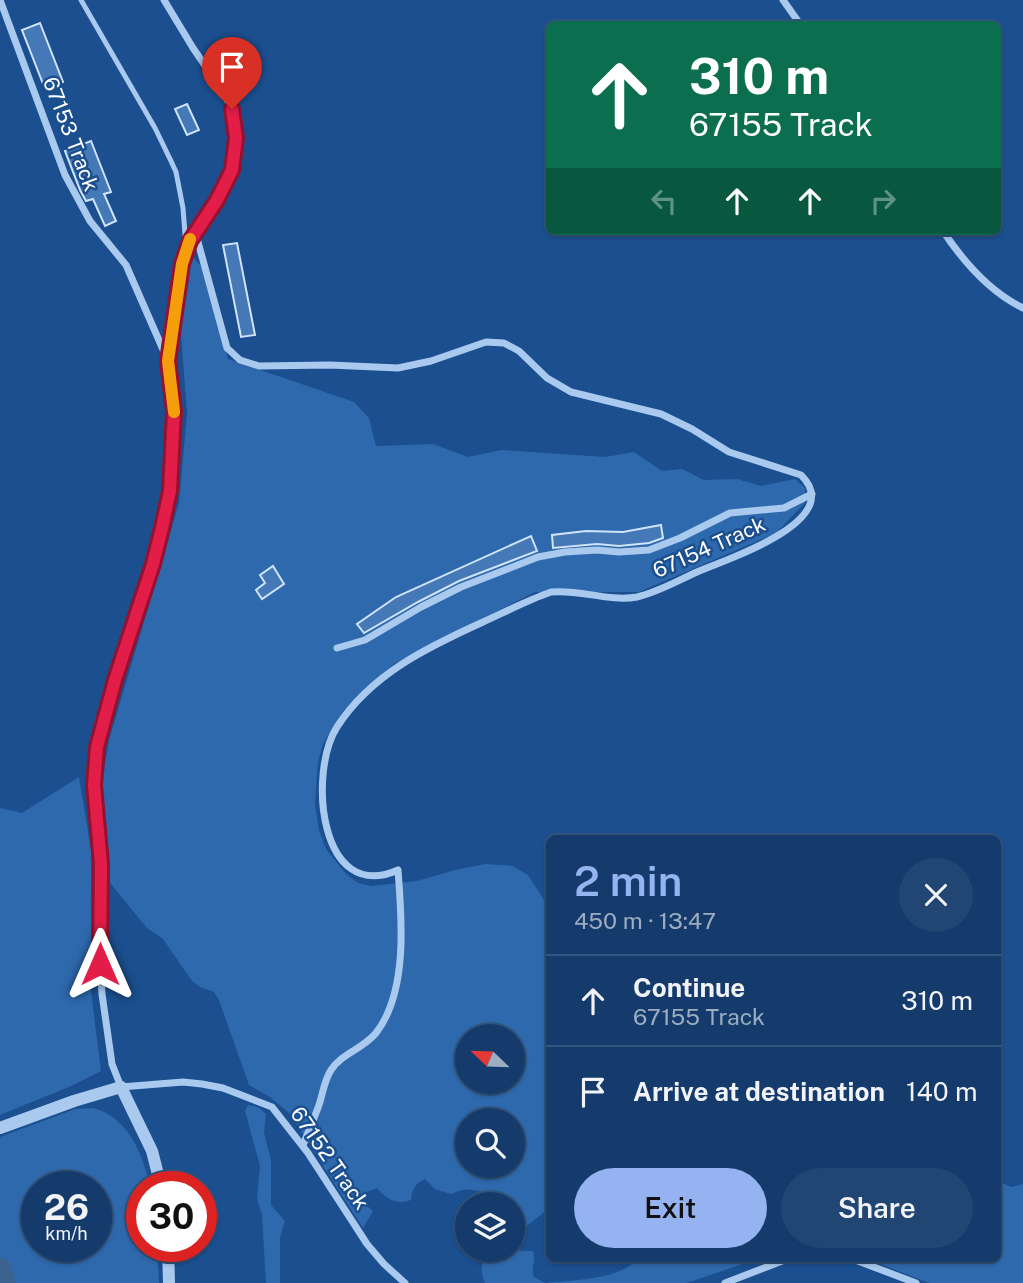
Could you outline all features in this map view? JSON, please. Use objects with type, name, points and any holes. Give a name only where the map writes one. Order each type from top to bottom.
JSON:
[{"type":"street","name":"67153 Track","points":[[0,0],[65,175],[90,221],[126,265],[168,361],[174,411],[170,491],[153,564],[122,656],[97,747],[94,785],[101,864],[102,993],[112,1065],[121,1087]]},
{"type":"street","points":[[164,0],[226,96],[235,122],[236,146],[232,170],[217,200],[195,230],[186,248],[168,361]]},
{"type":"street","points":[[783,0],[798,21]]},
{"type":"street","points":[[195,230],[227,348],[240,360],[259,366],[398,368],[432,361],[486,342],[504,343],[519,351],[547,378],[571,392],[661,414],[729,452],[801,475],[807,481],[812,494],[784,508],[730,513],[649,550],[575,551],[538,557],[461,587],[357,644],[337,648]]},
{"type":"street","points":[[946,235],[986,281],[1005,298],[1023,308]]},
{"type":"street","name":"67154 Track","points":[[303,1145],[332,1067],[338,1060],[369,1041],[387,1015],[400,962],[401,900],[398,870],[384,877],[374,877],[354,870],[338,853],[329,836],[321,792],[327,750],[335,730],[363,696],[410,658],[551,592],[563,591],[604,598],[638,597],[766,543],[798,522],[811,502],[812,494]]},
{"type":"street","name":"67152 Track","points":[[121,1087],[183,1082],[223,1088],[272,1107],[303,1145],[368,1244],[384,1264],[405,1283]]},
{"type":"street","points":[[0,1128],[121,1087],[152,1151],[157,1171]]},
{"type":"street","points":[[168,1262],[169,1283]]},
{"type":"street","points":[[724,1283],[779,1262]]},
{"type":"street","points":[[861,1262],[916,1283]]},
{"type":"lane","points":[[81,0],[155,128],[176,172],[183,208],[186,248]]},
{"type":"shaded area","points":[[191,255],[201,266],[228,359],[354,402],[369,418],[376,446],[433,444],[468,457],[501,450],[605,457],[634,452],[662,471],[682,469],[704,480],[737,479],[761,486],[795,479],[805,488],[805,503],[776,533],[639,592],[535,592],[394,664],[343,711],[323,744],[318,762],[315,804],[319,830],[326,849],[346,874],[358,883],[371,886],[417,881],[485,864],[512,866],[528,875],[546,903],[546,1210],[527,1226],[525,1227],[525,1192],[462,1190],[451,1194],[435,1189],[425,1179],[415,1187],[411,1200],[392,1200],[377,1188],[364,1193],[363,1202],[373,1211],[363,1228],[289,1113],[270,1097],[249,1085],[214,992],[192,981],[163,939],[147,928],[106,878],[99,826],[102,782],[109,740],[179,503],[187,413],[180,321],[185,271]]},
{"type":"shaded area","points":[[79,777],[91,850],[91,991],[101,1071],[0,1115],[0,808],[22,813]]},
{"type":"shaded area","points":[[248,1105],[258,1107],[266,1114],[264,1132],[271,1161],[271,1205],[285,1221],[280,1237],[280,1283],[266,1283],[262,1215],[257,1199],[260,1166],[245,1111]]},
{"type":"shaded area","points":[[93,1108],[116,1119],[132,1138],[146,1171],[126,1171],[126,1262],[158,1262],[159,1283],[0,1283],[0,1137],[75,1109]]},
{"type":"shaded area","points":[[1001,1182],[1011,1187],[1023,1184],[1023,1283],[929,1283],[875,1262],[1001,1262]]},
{"type":"shaded area","points":[[525,1251],[533,1251],[534,1277],[545,1283],[485,1283],[483,1262],[525,1262]]},
{"type":"shaded area","points":[[633,1262],[748,1262],[687,1283],[546,1283],[608,1275]]},
{"type":"building","points":[[40,23],[63,82],[45,89],[22,30]]},
{"type":"building","points":[[187,104],[199,130],[187,135],[175,109]]},
{"type":"building","points":[[91,141],[111,192],[104,194],[116,221],[105,226],[93,199],[86,201],[80,190],[65,151]]},
{"type":"building","points":[[237,243],[255,335],[241,337],[223,245]]},
{"type":"building","points":[[661,525],[663,538],[649,543],[553,548],[552,535],[586,531],[623,532]]},
{"type":"building","points":[[531,536],[537,551],[459,581],[364,633],[357,624],[396,597]]},
{"type":"building","points":[[273,566],[284,584],[262,599],[256,590],[265,583],[260,575]]},
{"type":"waterway","points":[[0,1269],[4,1283]]},
{"type":"slow traffic","points":[[174,412],[168,361],[182,264],[190,239]]},
{"type":"route","points":[[100,964],[101,864],[94,785],[97,747],[122,656],[153,564],[170,491],[174,411],[168,361],[182,264],[195,230],[217,200],[232,170],[236,138],[232,109]]}]
